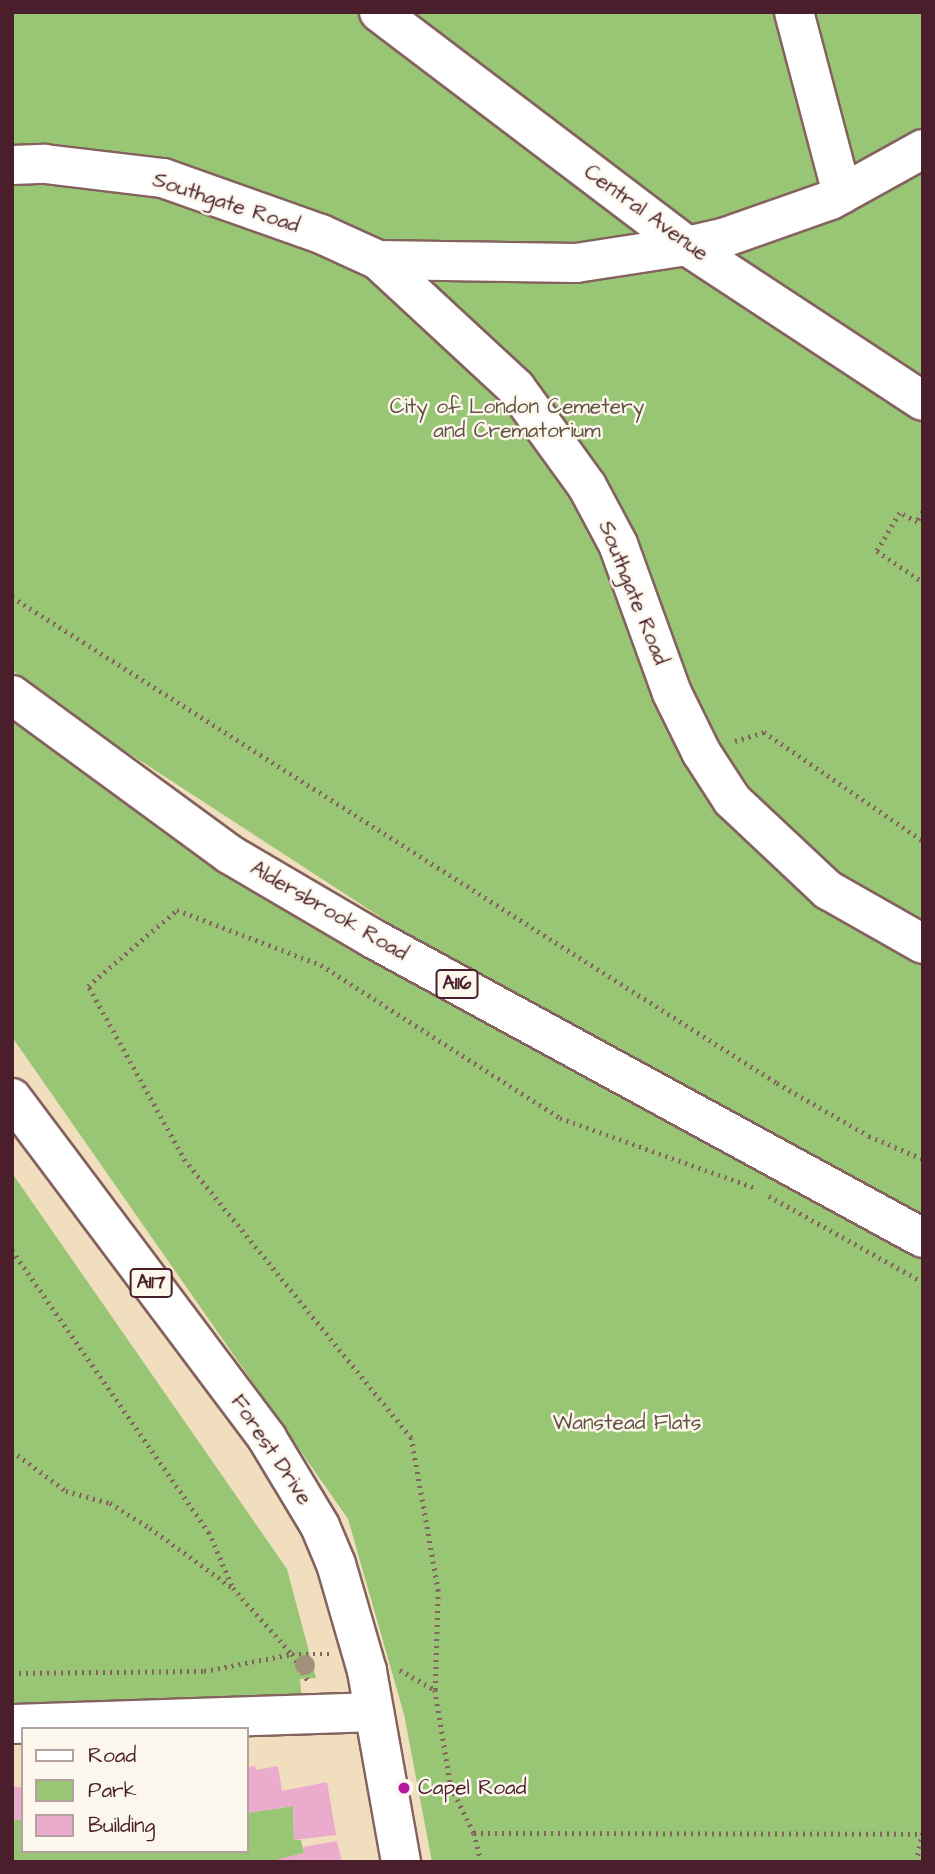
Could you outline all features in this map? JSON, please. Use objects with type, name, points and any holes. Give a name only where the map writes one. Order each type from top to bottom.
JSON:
[{"type":"main road","name":"Central Avenue","points":[[379,12],[687,246],[923,401]]},
{"type":"main road","points":[[794,12],[842,194]]},
{"type":"main road","points":[[842,194],[923,149]]},
{"type":"main road","name":"Southgate Road","points":[[12,165],[45,164],[163,178],[321,234],[377,260],[516,388],[587,485],[618,544],[672,693],[701,752],[732,800],[828,890],[923,944]]},
{"type":"main road","points":[[377,260],[576,263],[687,246],[723,238],[842,194],[923,169]]},
{"type":"main road","name":"Aldersbrook Road","points":[[12,695],[229,854],[372,938],[923,1238]]},
{"type":"main road","name":"Forest Drive","points":[[12,1098],[288,1468],[336,1564],[367,1671],[401,1862]]},
{"type":"main road","points":[[12,1724],[373,1712]]},
{"type":"path","points":[[923,512],[917,522],[900,513],[877,551],[923,582]]},
{"type":"path","points":[[12,597],[777,1083],[869,1136],[923,1159]]},
{"type":"path","points":[[701,752],[764,732],[923,841]]},
{"type":"path","points":[[481,1862],[474,1833],[451,1787],[435,1690],[438,1591],[411,1438],[185,1161],[88,986],[177,910],[321,965],[560,1118],[753,1187],[923,1282]]},
{"type":"path","points":[[12,1250],[209,1532],[233,1588]]},
{"type":"path","points":[[12,1451],[66,1490],[110,1503],[150,1528],[233,1588],[292,1654],[314,1692]]},
{"type":"path","points":[[12,1673],[204,1671],[292,1654],[338,1654]]},
{"type":"path","points":[[396,1668],[435,1690]]},
{"type":"path","points":[[474,1833],[923,1833],[916,1862]]},
{"type":"green space","name":"City of London Cemetery and Crematorium","points":[[12,12],[923,12],[923,1222],[419,942],[67,713],[12,670]]},
{"type":"green space","name":"Wanstead Flats","points":[[12,706],[923,1245],[923,1862],[432,1862],[404,1714],[348,1519],[12,1037]]},
{"type":"green space","points":[[12,1173],[287,1569],[316,1678],[300,1679],[302,1701],[12,1706]]},
{"type":"green space","points":[[293,1806],[294,1840],[301,1840],[304,1853],[270,1862],[12,1862],[12,1820],[21,1819],[21,1853],[248,1853],[248,1813]]},
{"type":"building","points":[[255,1766],[256,1770],[278,1766],[282,1791],[327,1782],[336,1835],[294,1840],[293,1806],[248,1813],[248,1767]]},
{"type":"building","points":[[12,1787],[21,1787],[21,1819],[12,1820]]},
{"type":"building","points":[[337,1841],[342,1862],[267,1862],[304,1853],[303,1847]]},
{"type":"place","name":"Capel Road","points":[[404,1788]]}]
